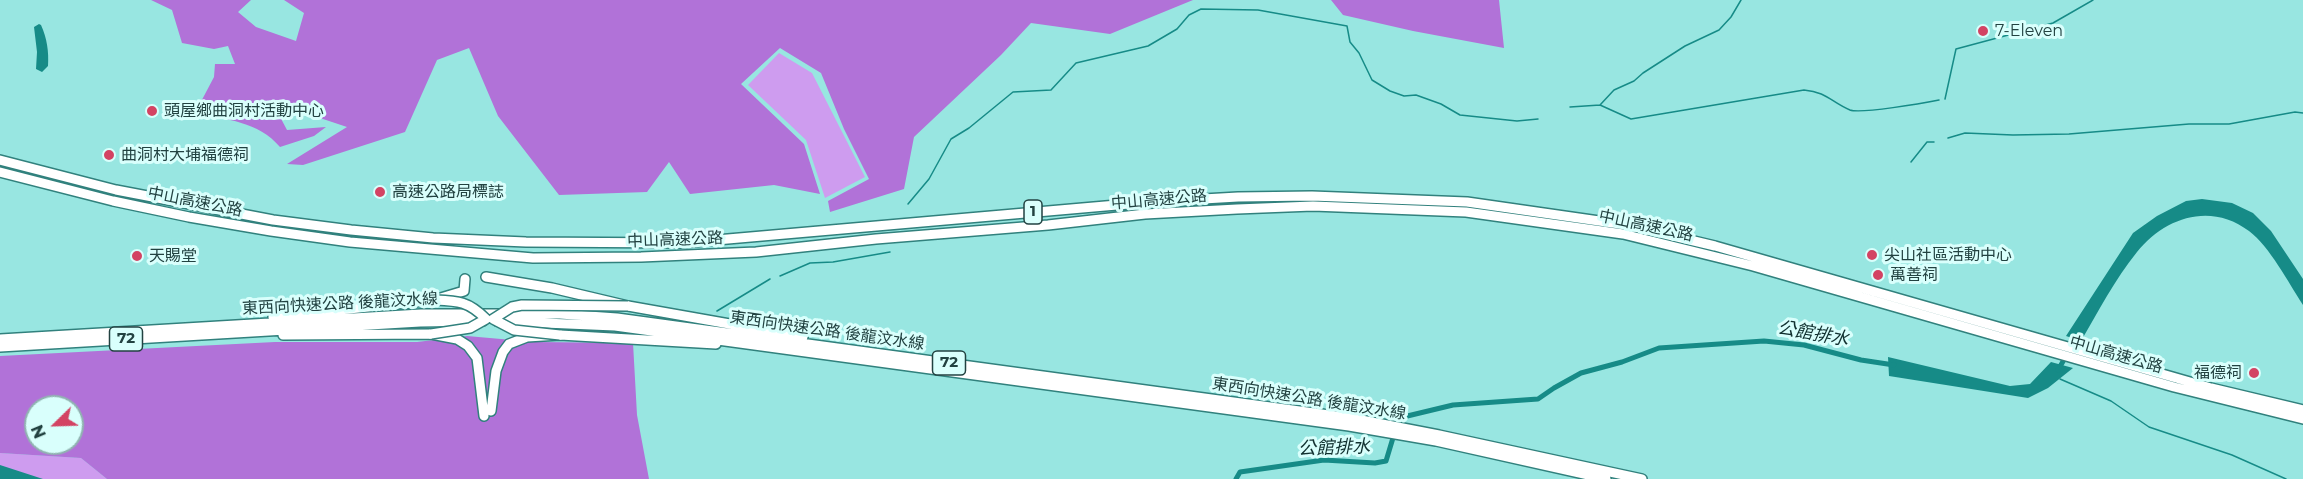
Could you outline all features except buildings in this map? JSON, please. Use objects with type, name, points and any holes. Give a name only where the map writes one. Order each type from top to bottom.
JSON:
[{"type":"highway","name":"中山高速公路","points":[[0,160],[116,190],[273,220],[433,238],[526,242],[682,243],[1139,203],[1238,197],[1312,196],[1467,202],[1627,225],[1704,243],[2219,399],[2303,419]]},
{"type":"highway","name":"中山高速公路","points":[[0,172],[113,201],[271,231],[350,242],[533,258],[641,257],[756,252],[1145,214],[1237,209],[1313,206],[1466,212],[1623,234],[1754,266],[2055,348]]},
{"type":"highway","points":[[486,277],[552,288],[628,306],[809,338],[830,347]]},
{"type":"highway","points":[[434,300],[464,291],[465,279]]},
{"type":"highway","points":[[434,300],[466,303],[486,319],[470,328],[431,334],[269,335],[257,334],[251,327],[265,318],[434,300]]},
{"type":"highway","points":[[628,306],[522,305],[512,307],[493,319],[514,330],[560,335],[729,345],[747,342]]},
{"type":"highway","name":"東西向快速公路 後龍汶水線","points":[[0,347],[420,314],[560,314],[617,318],[1351,418],[1642,479]]},
{"type":"highway","name":"東西向快速公路 後龍汶水線","points":[[0,339],[251,327],[420,322],[520,321],[615,326],[747,342],[1349,426],[1436,441],[1606,479]]},
{"type":"highway","points":[[431,334],[457,339],[468,346],[477,358],[488,413],[496,371],[503,352],[509,344],[527,337],[560,335]]},
{"type":"highway","name":"中山高速公路","points":[[2085,357],[2303,410]]},
{"type":"shaded area","points":[[151,0],[251,0],[238,12],[256,27],[296,41],[304,13],[284,0],[1193,0],[1110,34],[1031,23],[1001,55],[914,137],[904,189],[830,212],[828,201],[869,179],[844,129],[821,73],[780,48],[741,84],[804,144],[820,194],[774,185],[690,194],[669,162],[647,192],[559,195],[498,116],[469,48],[437,60],[405,132],[303,165],[287,164],[347,127],[296,110],[278,113],[287,130],[326,127],[314,136],[280,147],[271,138],[252,127],[195,113],[214,77],[215,64],[235,64],[228,46],[214,49],[182,43],[172,10]]},
{"type":"shaded area","points":[[1331,0],[1499,0],[1504,48],[1343,15]]},
{"type":"shaded area","points":[[779,53],[812,73],[865,177],[825,198],[806,140],[748,85]]},
{"type":"shaded area","points":[[467,336],[535,342],[633,343],[637,415],[649,479],[107,479],[81,458],[32,455],[84,455],[84,395],[24,395],[24,454],[0,453],[0,356],[275,342],[417,342]]},
{"type":"shaded area","points":[[0,453],[81,458],[107,479],[0,479]]},
{"type":"water","points":[[39,24],[45,35],[48,56],[48,66],[42,72],[36,69],[37,52],[34,27]]},
{"type":"water","points":[[2202,199],[2232,203],[2253,213],[2271,231],[2303,279],[2303,305],[2271,255],[2257,238],[2234,222],[2219,217],[2204,216],[2175,222],[2148,240],[2114,284],[2081,341],[2066,336],[2133,233],[2157,216],[2186,201]]},
{"type":"water","points":[[1888,357],[2010,386],[2030,384],[2051,362],[2073,368],[2048,388],[2028,398],[1889,376]]},
{"type":"water","points":[[0,465],[43,479],[0,479]]},
{"type":"waterway","points":[[1600,105],[1614,90],[1634,81],[1685,46],[1719,30],[1731,17],[1741,0]]},
{"type":"waterway","points":[[1945,99],[1956,49],[2053,23],[2093,0]]},
{"type":"waterway","points":[[908,204],[929,179],[951,139],[969,128],[1013,92],[1051,90],[1076,63],[1148,46],[1177,29],[1189,15],[1201,9],[1258,10],[1347,26],[1350,42],[1359,53],[1372,80],[1390,91],[1404,96],[1416,95],[1441,104],[1460,115],[1517,121],[1538,119]]},
{"type":"waterway","points":[[1570,107],[1600,105],[1631,119],[1804,90],[1824,95],[1856,111],[1893,108],[1939,100]]},
{"type":"waterway","points":[[1948,138],[1965,133],[2069,134],[2189,124],[2229,124],[2295,112],[2303,113]]},
{"type":"waterway","points":[[1911,162],[1927,142],[1934,142]]},
{"type":"waterway","points":[[780,276],[810,263],[833,262],[890,252]]},
{"type":"waterway","points":[[717,311],[770,279]]},
{"type":"waterway","name":"公館排水","points":[[2058,370],[2079,334]]},
{"type":"waterway","name":"公館排水","points":[[1236,479],[1240,472],[1324,460],[1375,463],[1386,461],[1399,418],[1453,405],[1538,399],[1581,373],[1622,362],[1659,348],[1764,341],[1804,345],[1861,360],[1894,365]]},
{"type":"waterway","points":[[2060,379],[2111,401],[2149,427],[2232,455],[2286,479]]},
{"type":"place","name":"7-Eleven","points":[[1983,31]]},
{"type":"place","name":"頭屋鄉曲洞村活動中心","points":[[152,111]]},
{"type":"place","name":"曲洞村大埔福德祠","points":[[109,155]]},
{"type":"place","name":"高速公路局標誌","points":[[380,192]]},
{"type":"place","name":"尖山社區活動中心","points":[[1872,255]]},
{"type":"place","name":"天賜堂","points":[[137,256]]},
{"type":"place","name":"萬善祠","points":[[1878,275]]},
{"type":"place","name":"福德祠","points":[[2254,373]]}]
